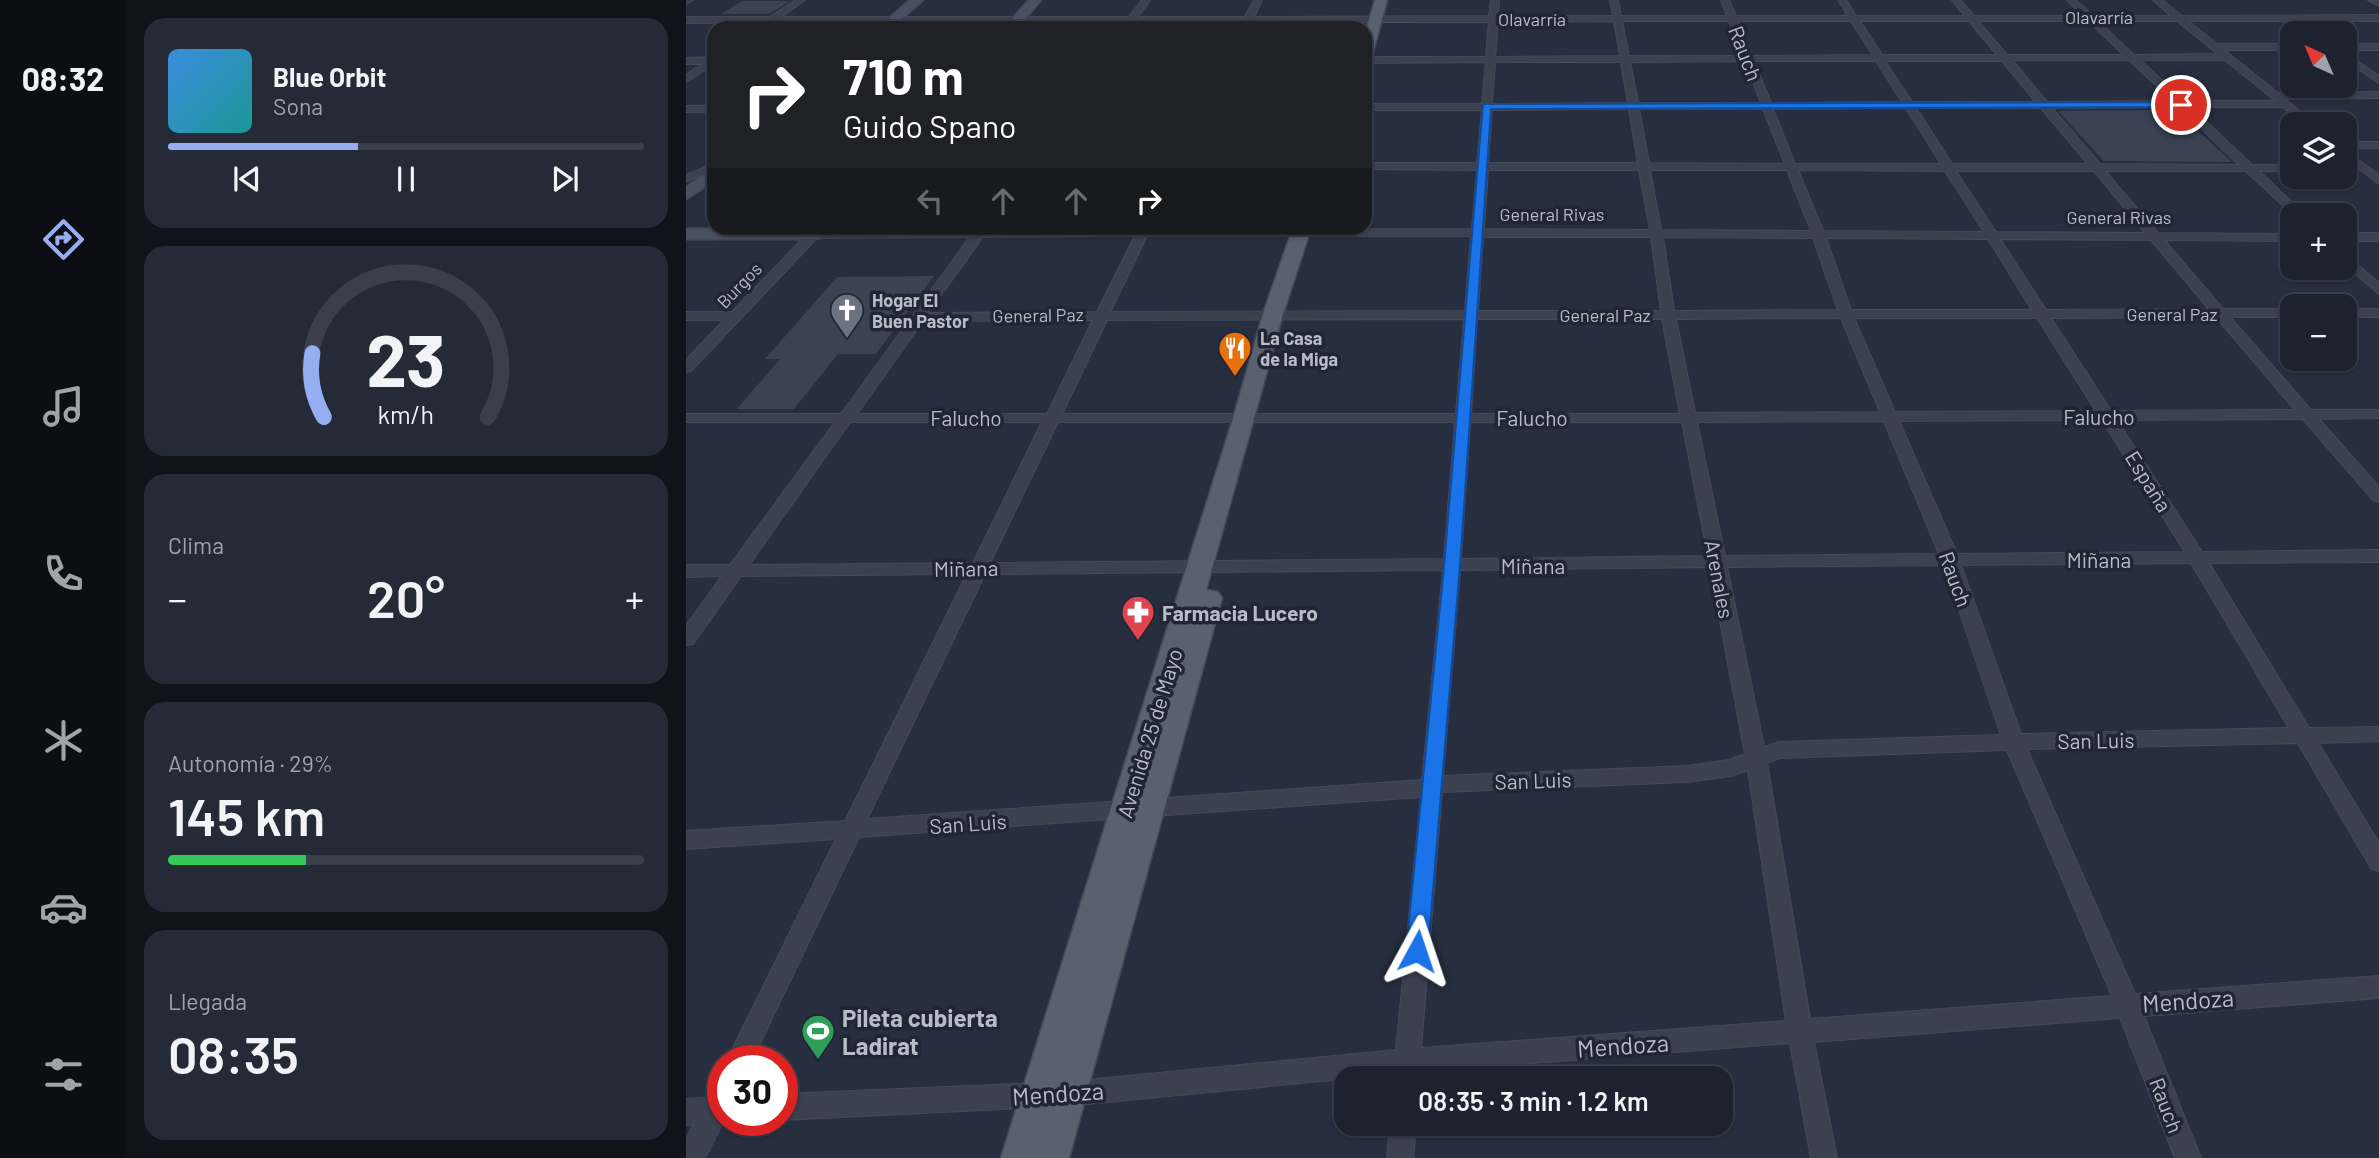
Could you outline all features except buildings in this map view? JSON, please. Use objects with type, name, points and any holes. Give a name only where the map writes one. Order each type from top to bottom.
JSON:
[{"type":"main road","points":[[892,21],[917,0]]},
{"type":"main road","points":[[1016,21],[1035,0]]},
{"type":"main road","points":[[1368,21],[1371,0]]},
{"type":"main road","points":[[1369,21],[1381,0]]},
{"type":"main road","points":[[686,194],[707,173]]},
{"type":"main road","name":"General Rivas","points":[[686,234],[707,234]]},
{"type":"main road","name":"Avenida 25 de Mayo","points":[[1021,1158],[1053,1095],[1306,235]]},
{"type":"main road","name":"Avenida 25 de Mayo","points":[[1049,1158],[1053,1095]]},
{"type":"street","points":[[770,21],[801,0]]},
{"type":"street","points":[[1131,20],[1146,0]]},
{"type":"street","points":[[1248,21],[1258,0]]},
{"type":"street","points":[[1407,1066],[1452,566],[1495,0]]},
{"type":"street","name":"Arenales","points":[[1614,0],[1668,314],[1756,757],[1800,1033],[1824,1158]]},
{"type":"street","name":"Rauch","points":[[1725,0],[1818,234],[1846,314],[1950,559],[2014,742],[2127,1004],[2188,1158]]},
{"type":"street","name":"España","points":[[1842,0],[2197,558],[2379,862]]},
{"type":"street","points":[[1956,0],[2219,313],[2379,497]]},
{"type":"street","points":[[2071,0],[2286,203]]},
{"type":"street","points":[[2157,0],[2295,112]]},
{"type":"street","points":[[2372,0],[2379,4]]},
{"type":"street","name":"Olavarría","points":[[1372,22],[1733,18],[2379,18]]},
{"type":"street","name":"Olavarría","points":[[686,20],[819,21]]},
{"type":"street","name":"Olavarría","points":[[1102,21],[1160,21]]},
{"type":"street","points":[[2215,47],[2280,47]]},
{"type":"street","points":[[2357,47],[2379,47]]},
{"type":"street","points":[[1372,58],[2227,57]]},
{"type":"street","points":[[686,61],[707,60]]},
{"type":"street","points":[[686,79],[707,64]]},
{"type":"street","points":[[2357,64],[2379,80]]},
{"type":"street","points":[[2275,96],[2379,95]]},
{"type":"street","points":[[1372,107],[2285,104]]},
{"type":"street","points":[[686,109],[707,109]]},
{"type":"street","points":[[2357,145],[2379,145]]},
{"type":"street","points":[[2357,163],[2379,181]]},
{"type":"street","points":[[686,165],[707,168]]},
{"type":"street","points":[[1372,166],[2280,168]]},
{"type":"street","points":[[2357,168],[2363,168]]},
{"type":"street","points":[[686,177],[707,170]]},
{"type":"street","name":"General Rivas","points":[[1372,231],[2280,237]]},
{"type":"street","name":"Burgos","points":[[686,368],[813,235]]},
{"type":"street","points":[[686,639],[978,235]]},
{"type":"street","points":[[746,1045],[1142,235]]},
{"type":"street","points":[[2357,237],[2379,237]]},
{"type":"street","points":[[2357,269],[2379,290]]},
{"type":"street","name":"General Paz","points":[[918,317],[1102,314],[2280,313]]},
{"type":"street","points":[[2357,313],[2379,313]]},
{"type":"street","points":[[686,316],[736,316]]},
{"type":"street","name":"Falucho","points":[[686,418],[1688,418],[2379,414]]},
{"type":"street","name":"Miñana","points":[[686,571],[1717,564],[1950,559],[2379,556]]},
{"type":"street","name":"San Luis","points":[[686,840],[1409,792],[1454,782],[1687,774],[1731,768],[1779,750],[2379,734]]},
{"type":"street","name":"Mendoza","points":[[1440,1066],[2127,1004],[2379,987]]},
{"type":"street","name":"Mendoza","points":[[798,1106],[1053,1095],[1334,1074]]},
{"type":"street","points":[[686,1112],[707,1107]]},
{"type":"street","points":[[691,1158],[707,1128]]},
{"type":"street","points":[[1400,1158],[1402,1136]]},
{"type":"place","name":"Hogar El Buen Pastor","points":[[847,340]]},
{"type":"place","name":"La Casa de la Miga","points":[[1235,378]]},
{"type":"place","name":"Farmacia Lucero","points":[[1138,642]]},
{"type":"place","name":"Pileta cubierta Ladirat","points":[[818,1061]]},
{"type":"route","points":[[1417,951],[1452,566],[1486,106],[2181,105]]}]
